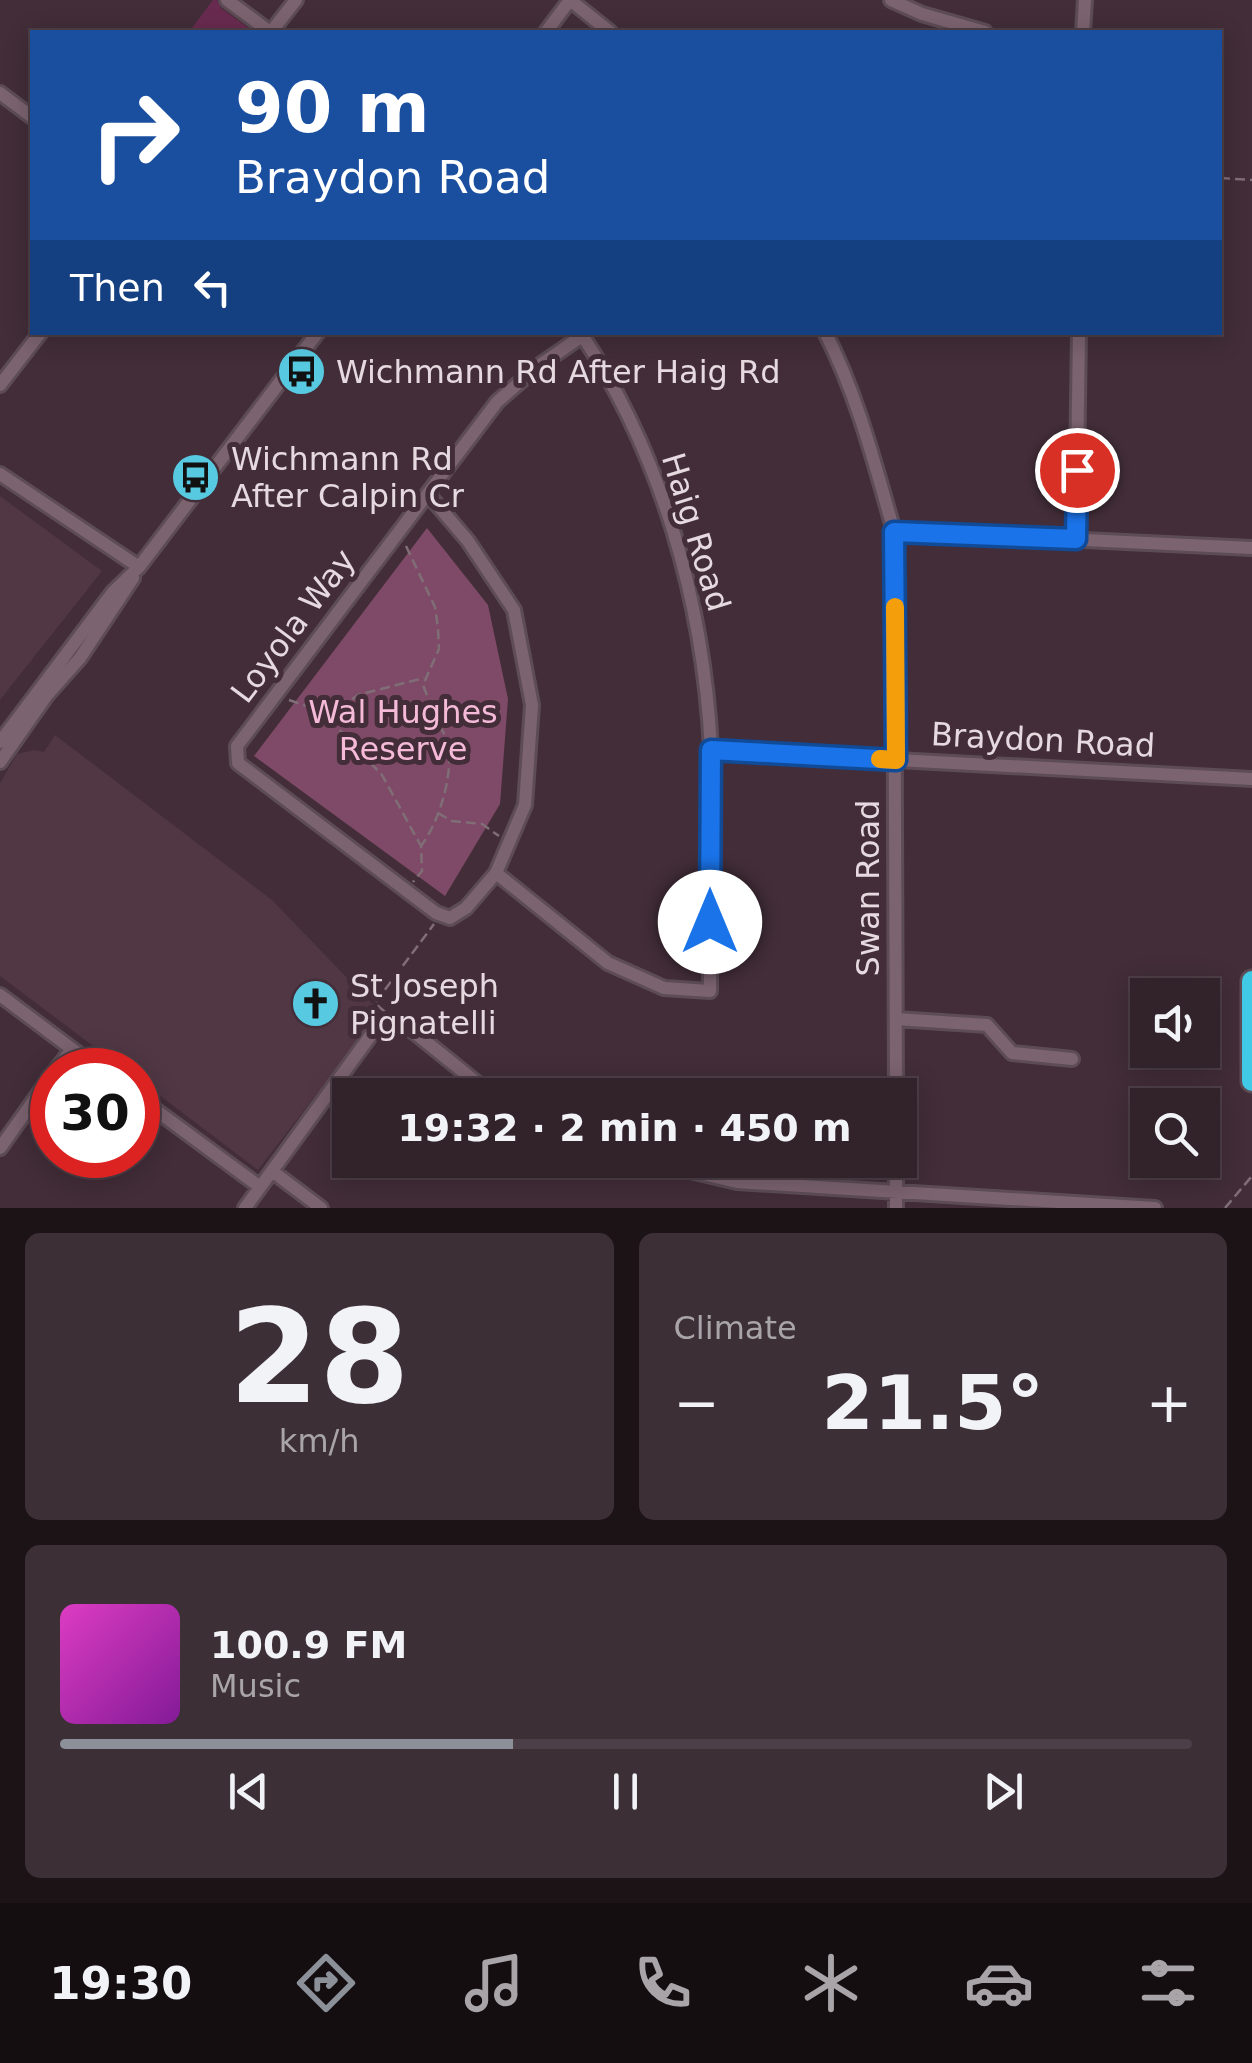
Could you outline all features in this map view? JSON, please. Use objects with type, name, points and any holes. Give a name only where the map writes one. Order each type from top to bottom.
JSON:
[{"type":"highway","points":[[1252,981],[1252,1082]]},
{"type":"street","points":[[227,0],[268,30]]},
{"type":"street","points":[[273,30],[296,0]]},
{"type":"street","points":[[548,30],[570,0],[608,30]]},
{"type":"street","points":[[891,0],[978,30]]},
{"type":"street","points":[[1083,30],[1085,0]]},
{"type":"street","points":[[0,92],[30,115]]},
{"type":"street","points":[[0,385],[38,335]]},
{"type":"street","points":[[0,742],[316,335]]},
{"type":"street","name":"Loyola Way","points":[[444,917],[238,763],[237,746],[498,402],[580,335]]},
{"type":"street","name":"Haig Road","points":[[496,872],[608,962],[664,988],[710,991],[711,750],[694,600],[662,495],[616,390],[582,335]]},
{"type":"street","name":"Swan Road","points":[[826,335],[871,449],[894,532],[896,1078]]},
{"type":"street","points":[[1076,539],[1079,335]]},
{"type":"street","points":[[0,474],[139,567]]},
{"type":"street","points":[[428,494],[468,541],[514,610],[532,705],[525,805],[496,872],[466,908],[444,917]]},
{"type":"street","points":[[894,532],[1252,548]]},
{"type":"street","points":[[0,762],[47,695],[80,658],[139,567]]},
{"type":"street","name":"Braydon Road","points":[[711,750],[1252,779]]},
{"type":"street","points":[[0,995],[71,1048]]},
{"type":"street","points":[[896,1018],[986,1024],[1012,1053],[1072,1059]]},
{"type":"street","points":[[245,1208],[376,1028],[392,1021],[409,1028],[471,1078]]},
{"type":"street","points":[[0,1148],[30,1106]]},
{"type":"street","points":[[160,1113],[260,1188]]},
{"type":"street","points":[[272,1171],[321,1208]]},
{"type":"street","points":[[721,1178],[1155,1208]]},
{"type":"street","points":[[896,1178],[896,1208]]},
{"type":"path","points":[[1222,178],[1252,180]]},
{"type":"path","points":[[397,535],[413,558],[435,607],[439,649],[424,678],[426,706],[449,746],[445,786],[434,829],[422,846]]},
{"type":"path","points":[[327,718],[358,695],[424,678]]},
{"type":"path","points":[[275,696],[315,708],[382,775],[422,846],[422,871],[406,891]]},
{"type":"path","points":[[437,812],[452,821],[482,824],[508,843]]},
{"type":"path","points":[[392,1021],[374,1003],[444,917]]},
{"type":"path","points":[[1224,1208],[1252,1176]]},
{"type":"shaded area","points":[[0,496],[102,571],[0,700]]},
{"type":"shaded area","points":[[55,735],[272,900],[380,1012],[258,1170],[160,1096],[160,1048],[96,1048],[0,976],[0,783],[17,754],[44,752]]},
{"type":"green space","name":"Wal Hughes Reserve","points":[[427,528],[488,605],[508,699],[500,804],[445,896],[254,756]]},
{"type":"building","points":[[217,0],[221,8],[251,30],[190,30]]},
{"type":"slow traffic","points":[[880,759],[896,760],[895,607]]},
{"type":"place","name":"Wichmann Rd After Haig Rd","points":[[301,372]]},
{"type":"place","name":"Wichmann Rd After Calpin Cr","points":[[196,477]]},
{"type":"place","name":"St Joseph Pignatelli","points":[[315,1004]]},
{"type":"route","points":[[710,922],[711,750],[896,760],[894,532],[1076,539],[1077,470]]}]
